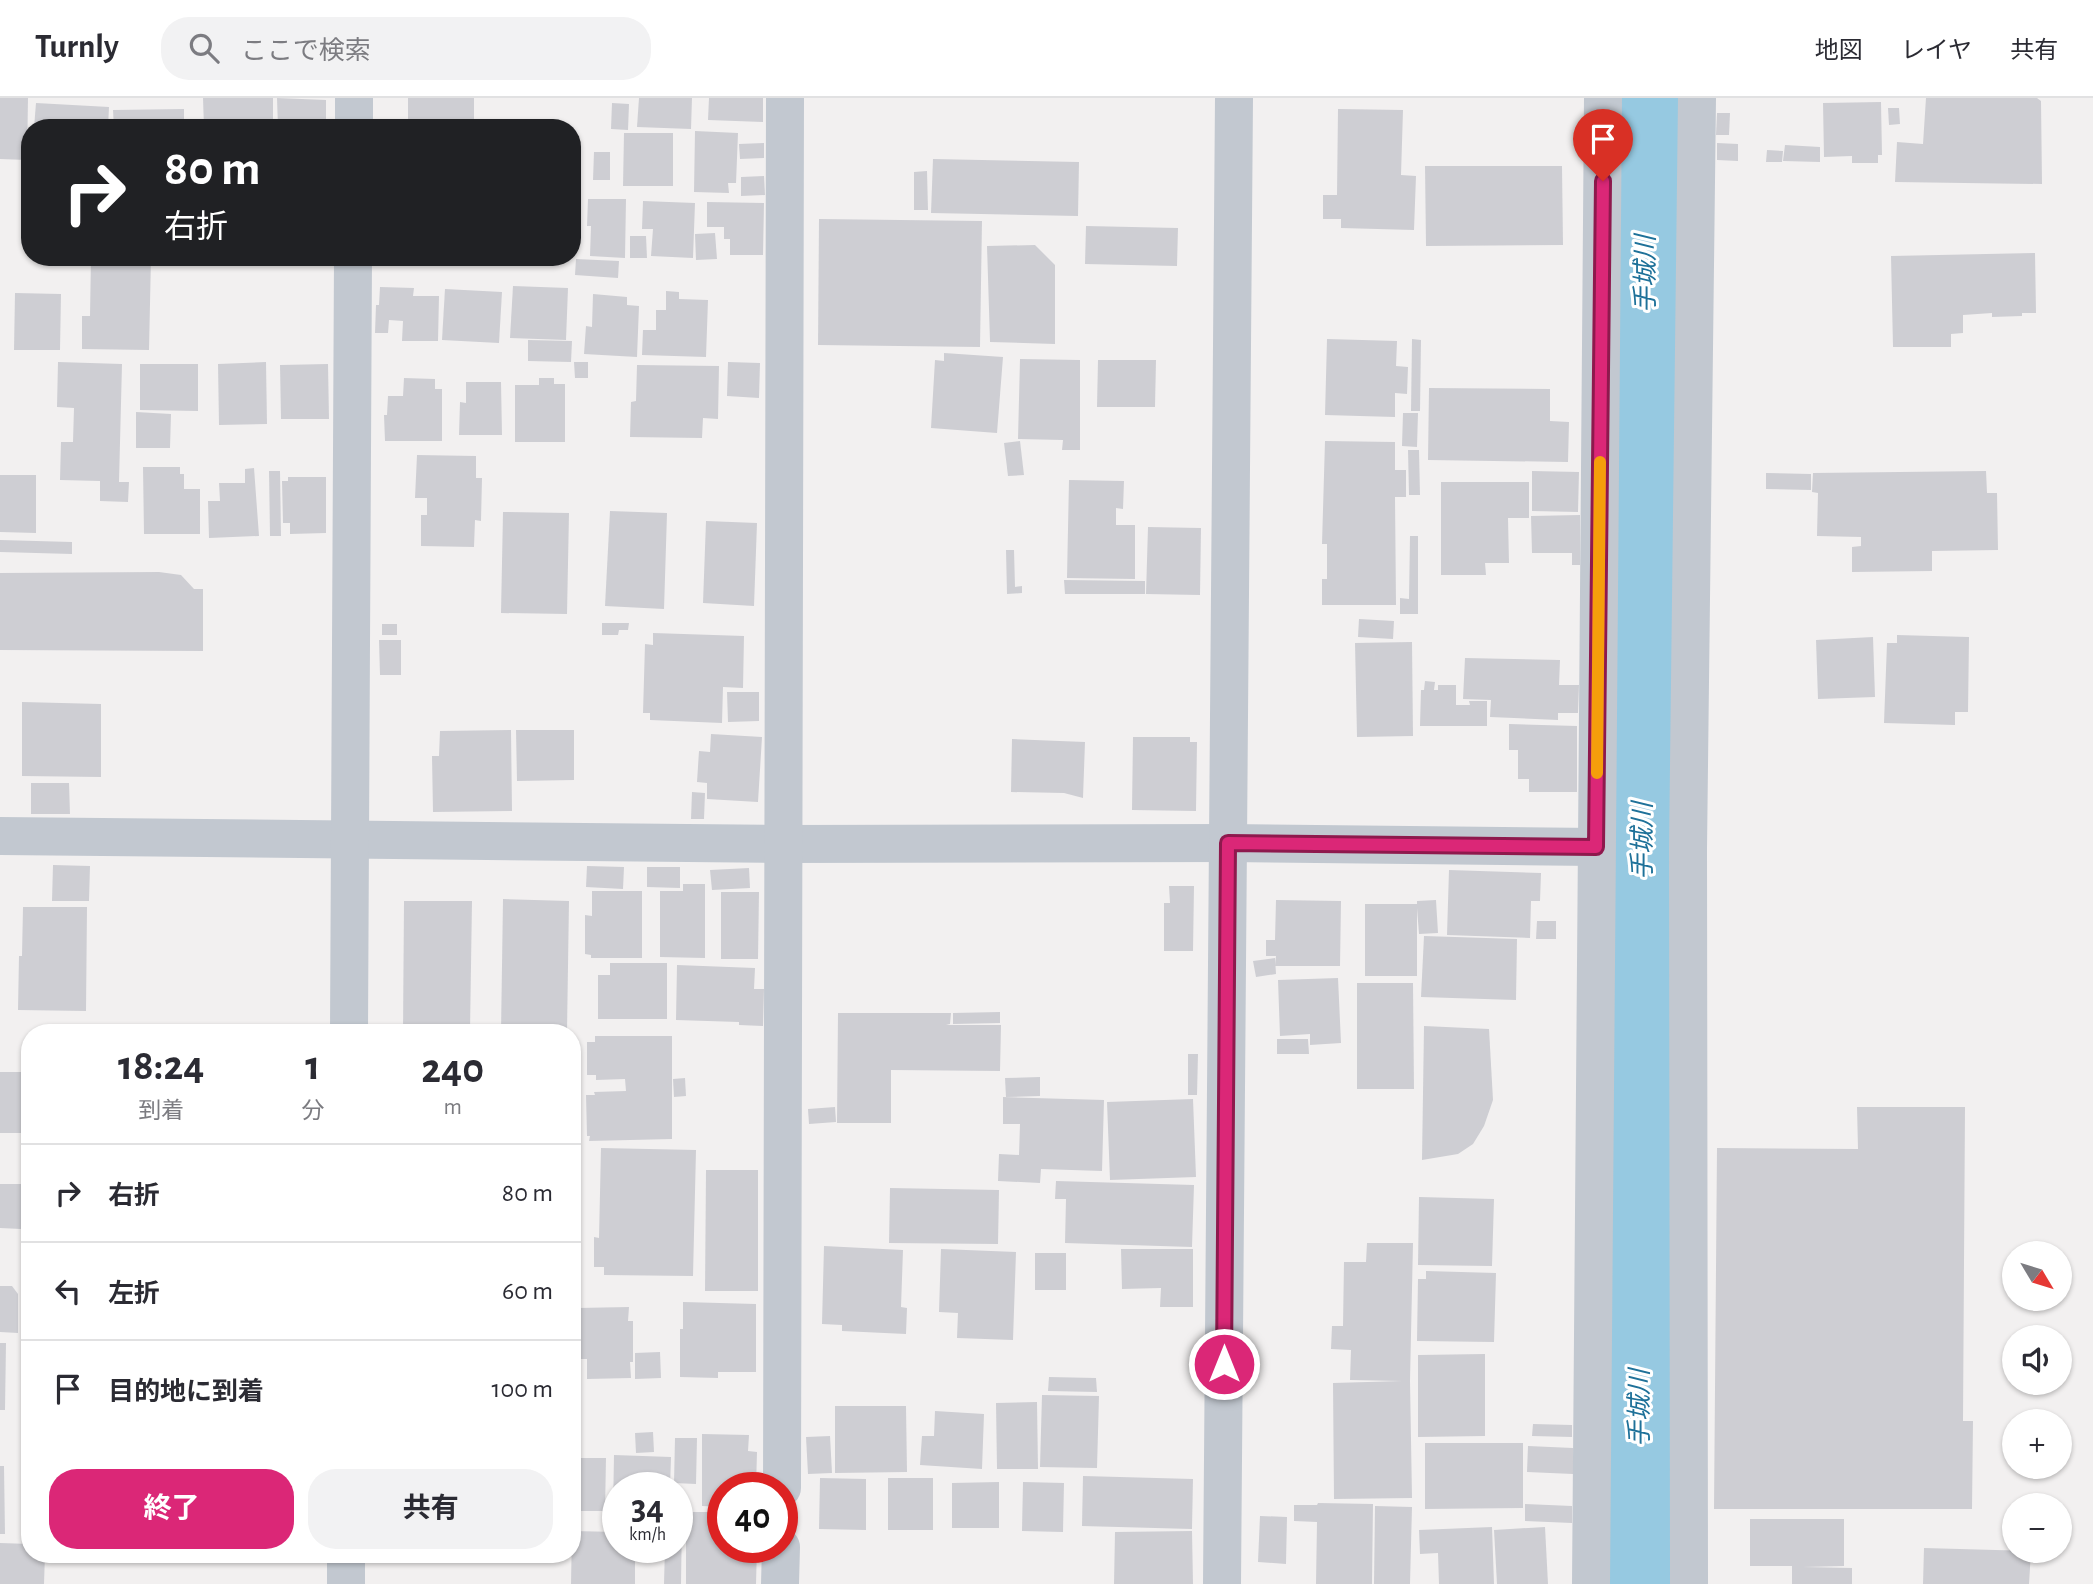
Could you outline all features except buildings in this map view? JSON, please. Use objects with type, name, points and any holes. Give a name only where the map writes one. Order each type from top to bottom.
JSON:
[{"type":"street","points":[[354,98],[354,119]]},
{"type":"street","points":[[782,1472],[785,98]]},
{"type":"street","points":[[1222,1584],[1234,98]]},
{"type":"street","points":[[1591,1584],[1603,98]]},
{"type":"street","points":[[1689,1584],[1688,849],[1697,98]]},
{"type":"street","points":[[349,1024],[353,266]]},
{"type":"street","points":[[0,836],[784,844],[1228,843],[1596,847]]},
{"type":"street","points":[[346,1563],[346,1584]]},
{"type":"street","points":[[780,1584],[781,1563]]},
{"type":"waterway","name":"手城川","points":[[1638,1584],[1646,98]]},
{"type":"slow traffic","points":[[1597,773],[1600,462]]},
{"type":"route","points":[[1224,1364],[1228,843],[1596,847],[1603,181]]}]
